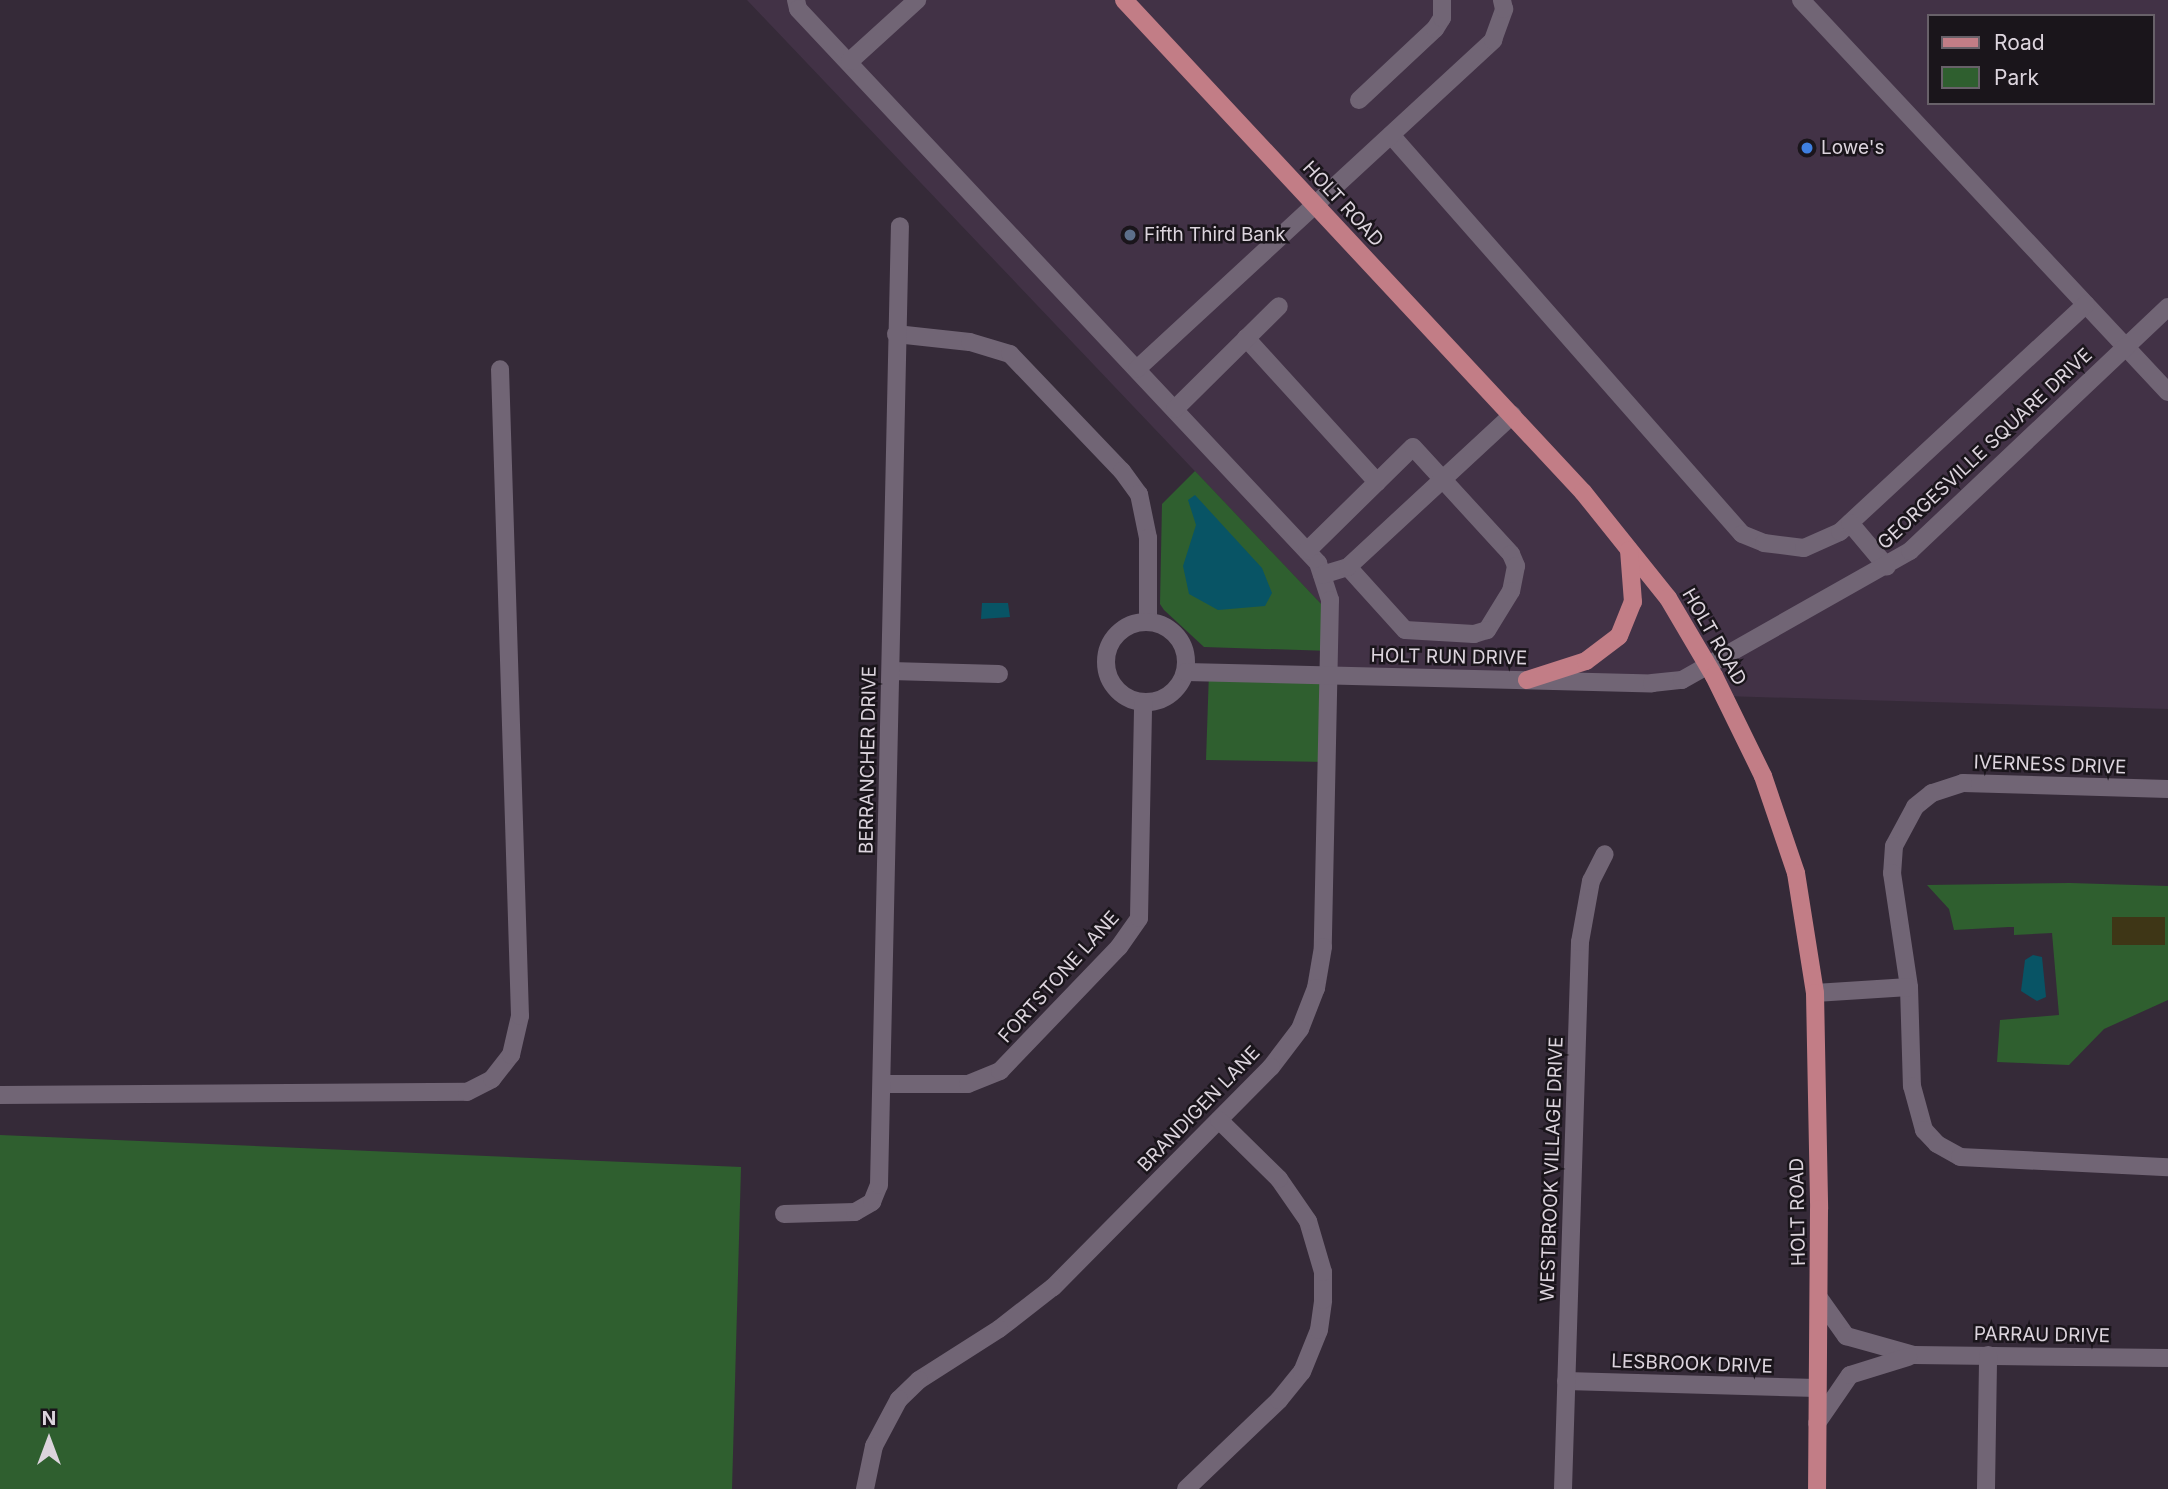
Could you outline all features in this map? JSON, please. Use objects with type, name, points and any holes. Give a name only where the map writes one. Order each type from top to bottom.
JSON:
[{"type":"main road","name":"HOLT ROAD","points":[[1124,0],[1511,415],[1668,598],[1708,666],[1781,823],[1796,873],[1815,993],[1819,1298],[1817,1489]]},
{"type":"main road","points":[[1527,680],[1586,661],[1619,636],[1633,602],[1629,550]]},
{"type":"street","name":"BRANDIGEN LANE","points":[[796,0],[798,9],[850,61],[1307,551],[1322,575],[1331,600],[1323,947],[1316,988],[1300,1029],[1271,1067],[1053,1287],[999,1329],[919,1380],[899,1399],[874,1446],[865,1489]]},
{"type":"street","points":[[850,61],[917,0]]},
{"type":"street","points":[[1359,100],[1435,29],[1442,18],[1442,0]]},
{"type":"street","points":[[1138,369],[1493,40],[1504,9],[1502,0]]},
{"type":"street","points":[[1801,0],[2168,392]]},
{"type":"street","points":[[1391,135],[1742,534],[1764,543],[1804,548],[1850,523],[2085,304]]},
{"type":"street","name":"BERRANCHER DRIVE","points":[[784,1214],[844,1213],[872,1202],[879,1185],[900,226]]},
{"type":"street","points":[[1175,409],[1279,306]]},
{"type":"street","name":"GEORGESVILLE SQUARE DRIVE","points":[[1708,666],[1887,567],[1910,551],[2168,307]]},
{"type":"street","points":[[896,334],[982,344],[1010,354],[1122,471],[1139,495],[1148,538],[1148,621]]},
{"type":"street","points":[[1246,338],[1377,482]]},
{"type":"street","points":[[0,1095],[467,1092],[492,1079],[511,1055],[520,1016],[500,369]]},
{"type":"street","points":[[1322,575],[1348,567],[1511,415]]},
{"type":"street","points":[[1307,551],[1412,447],[1511,554],[1516,566],[1511,591],[1487,630],[1474,634],[1405,630],[1348,567]]},
{"type":"street","points":[[1850,523],[1887,567]]},
{"type":"street","points":[[1148,621],[1165,626],[1179,638],[1186,654],[1186,672],[1170,695],[1143,702],[1115,688],[1106,659],[1119,632],[1148,621]]},
{"type":"street","name":"HOLT RUN DRIVE","points":[[1186,672],[1652,683],[1682,680],[1708,666]]},
{"type":"street","points":[[891,671],[999,674]]},
{"type":"street","name":"FORTSTONE LANE","points":[[882,1084],[968,1084],[1000,1071],[1119,947],[1139,918],[1143,702]]},
{"type":"street","name":"IVERNESS DRIVE","points":[[2168,789],[1963,783],[1932,793],[1903,822],[1894,846],[1892,873],[1909,987],[1912,1086],[1924,1129],[1937,1144],[1960,1157],[2168,1167]]},
{"type":"street","name":"WESTBROOK VILLAGE DRIVE","points":[[1563,1489],[1580,942],[1591,881],[1605,854]]},
{"type":"street","points":[[1815,993],[1909,987]]},
{"type":"street","points":[[1186,1489],[1279,1400],[1302,1372],[1319,1330],[1323,1300],[1323,1272],[1308,1221],[1279,1179],[1219,1120]]},
{"type":"street","name":"PARRAU DRIVE","points":[[1819,1298],[1846,1336],[1914,1355],[2168,1358]]},
{"type":"street","name":"PARRAU DRIVE","points":[[1817,1423],[1850,1375],[1914,1355]]},
{"type":"street","points":[[1986,1489],[1987,1355]]},
{"type":"street","name":"LESBROOK DRIVE","points":[[1566,1381],[1817,1388]]},
{"type":"shaded area","points":[[747,0],[2168,0],[2168,709],[1724,696],[1714,676],[1682,680],[1331,675],[1325,608]]},
{"type":"green space","points":[[1195,471],[1325,608],[1331,651],[1204,647],[1164,610],[1160,604],[1162,504]]},
{"type":"green space","points":[[1209,672],[1331,675],[1328,762],[1206,760]]},
{"type":"green space","points":[[2070,883],[2168,886],[2168,1000],[2104,1029],[2069,1065],[1997,1062],[2000,1020],[2059,1015],[2052,933],[2014,935],[2014,927],[1954,930],[1949,909],[1927,885]]},
{"type":"green space","points":[[0,1135],[741,1167],[732,1489],[0,1489]]},
{"type":"sand","points":[[2112,917],[2165,917],[2165,945],[2112,945]]},
{"type":"water","points":[[1195,495],[1262,568],[1272,593],[1265,606],[1218,610],[1189,594],[1183,566],[1196,525],[1188,500]]},
{"type":"water","points":[[982,603],[1008,603],[1010,617],[981,619]]},
{"type":"water","points":[[2033,955],[2042,957],[2046,997],[2037,1001],[2021,991],[2025,960]]},
{"type":"place","name":"Lowe's","points":[[1807,148]]},
{"type":"place","name":"Fifth Third Bank","points":[[1130,235]]}]
